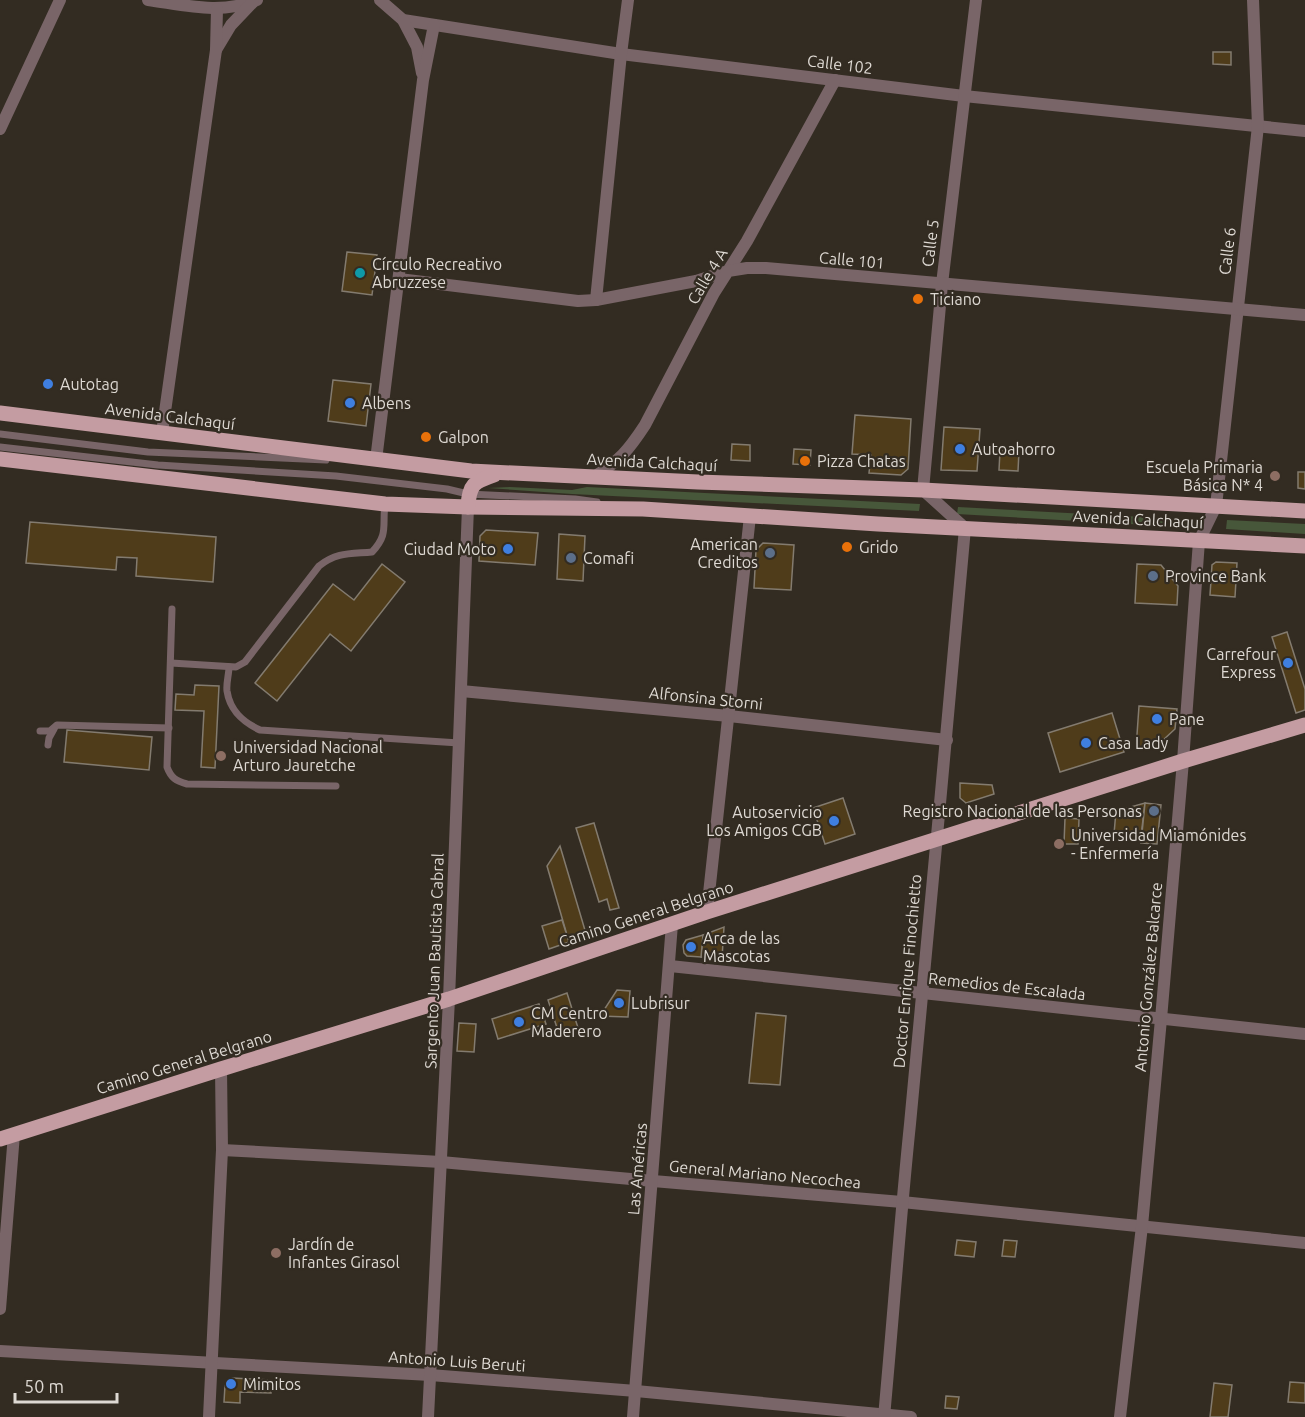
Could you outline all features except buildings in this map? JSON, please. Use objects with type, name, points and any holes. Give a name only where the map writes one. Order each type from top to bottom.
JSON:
[{"type":"main road","name":"Avenida Calchaquí","points":[[0,413],[471,471],[923,490],[1305,511]]},
{"type":"main road","name":"Avenida Calchaquí","points":[[0,459],[385,504],[468,501],[1305,546]]},
{"type":"main road","points":[[468,501],[473,485],[500,473]]},
{"type":"main road","name":"Camino General Belgrano","points":[[7,1136],[449,999],[707,912],[1183,761],[1305,725]]},
{"type":"street","points":[[0,129],[60,0]]},
{"type":"street","points":[[148,0],[217,9],[232,8],[256,1]]},
{"type":"street","points":[[380,0],[404,21],[417,47],[423,81]]},
{"type":"street","points":[[596,300],[628,0]]},
{"type":"street","name":"Calle 5","points":[[923,490],[942,284],[976,0]]},
{"type":"street","name":"Calle 6","points":[[1216,506],[1258,126],[1253,0]]},
{"type":"street","points":[[216,50],[231,25],[256,1]]},
{"type":"street","points":[[162,433],[216,50],[217,9]]},
{"type":"street","name":"Calle 102","points":[[404,21],[621,54],[964,96],[1305,131]]},
{"type":"street","points":[[376,460],[423,81],[434,25]]},
{"type":"street","name":"Calle 4 A","points":[[594,477],[623,456],[645,425],[714,293],[747,242],[835,80]]},
{"type":"street","name":"Calle 101","points":[[399,279],[578,301],[596,300],[696,281],[728,271],[766,268],[1305,315]]},
{"type":"street","points":[[923,490],[965,528]]},
{"type":"street","name":"Sargento Juan Bautista Cabral","points":[[428,1417],[449,999],[468,501]]},
{"type":"street","name":"Antonio González Balcarce","points":[[1120,1417],[1142,1226],[1161,1019],[1199,541],[1216,506]]},
{"type":"street","points":[[707,912],[750,516]]},
{"type":"street","name":"Doctor Enrique Finochietto","points":[[884,1415],[965,528]]},
{"type":"street","name":"Alfonsina Storni","points":[[461,691],[729,716],[947,740]]},
{"type":"street","name":"Las Américas","points":[[633,1417],[672,924]]},
{"type":"street","name":"Remedios de Escalada","points":[[670,966],[1305,1034]]},
{"type":"street","points":[[209,1417],[222,1150],[221,1069]]},
{"type":"street","points":[[0,1309],[7,1136]]},
{"type":"street","name":"General Mariano Necochea","points":[[222,1150],[441,1162],[902,1202],[1305,1243]]},
{"type":"street","name":"Antonio Luis Beruti","points":[[0,1351],[430,1375],[636,1391],[911,1417]]},
{"type":"lane","points":[[0,434],[148,452],[376,460]]},
{"type":"lane","points":[[0,447],[158,465],[347,478],[447,489],[468,501]]},
{"type":"lane","points":[[171,663],[236,667],[245,662],[319,566],[329,558],[339,555],[372,552],[380,543],[384,536],[385,504]]},
{"type":"lane","points":[[172,609],[167,767],[170,776],[176,781],[187,784],[336,786]]},
{"type":"lane","points":[[229,667],[227,690],[232,706],[246,723],[260,730],[459,743]]},
{"type":"lane","points":[[40,731],[50,731],[57,725],[169,728]]},
{"type":"lane","points":[[48,745],[52,730],[57,725]]},
{"type":"green space","points":[[587,487],[920,504],[919,511],[488,488],[572,490]]},
{"type":"green space","points":[[958,507],[1199,520],[1200,528],[957,514]]},
{"type":"green space","points":[[1227,520],[1305,524],[1305,534],[1226,529]]},
{"type":"place","name":"Círculo Recreativo Abruzzese","points":[[360,273]]},
{"type":"place","name":"Ticiano","points":[[918,299]]},
{"type":"place","name":"Autotag","points":[[48,384]]},
{"type":"place","name":"Albens","points":[[350,403]]},
{"type":"place","name":"Galpon","points":[[426,437]]},
{"type":"place","name":"Autoahorro","points":[[960,449]]},
{"type":"place","name":"Pizza Chatas","points":[[805,461]]},
{"type":"place","name":"Escuela Primaria Básica N* 4","points":[[1275,476]]},
{"type":"place","name":"Grido","points":[[847,547]]},
{"type":"place","name":"Ciudad Moto","points":[[508,549]]},
{"type":"place","name":"American Creditos","points":[[770,553]]},
{"type":"place","name":"Comafi","points":[[571,558]]},
{"type":"place","name":"Province Bank","points":[[1153,576]]},
{"type":"place","name":"Carrefour Express","points":[[1288,663]]},
{"type":"place","name":"Pane","points":[[1157,719]]},
{"type":"place","name":"Casa Lady","points":[[1086,743]]},
{"type":"place","name":"Universidad Nacional Arturo Jauretche","points":[[221,756]]},
{"type":"place","name":"Registro Nacional de las Personas","points":[[1154,811]]},
{"type":"place","name":"Autoservicio Los Amigos CGB","points":[[834,821]]},
{"type":"place","name":"Universidad Miamónides - Enfermería","points":[[1059,844]]},
{"type":"place","name":"Arca de las Mascotas","points":[[691,947]]},
{"type":"place","name":"Lubrisur","points":[[619,1003]]},
{"type":"place","name":"CM Centro Maderero","points":[[519,1022]]},
{"type":"place","name":"Jardín de Infantes Girasol","points":[[276,1253]]},
{"type":"place","name":"Mimitos","points":[[231,1384]]}]
